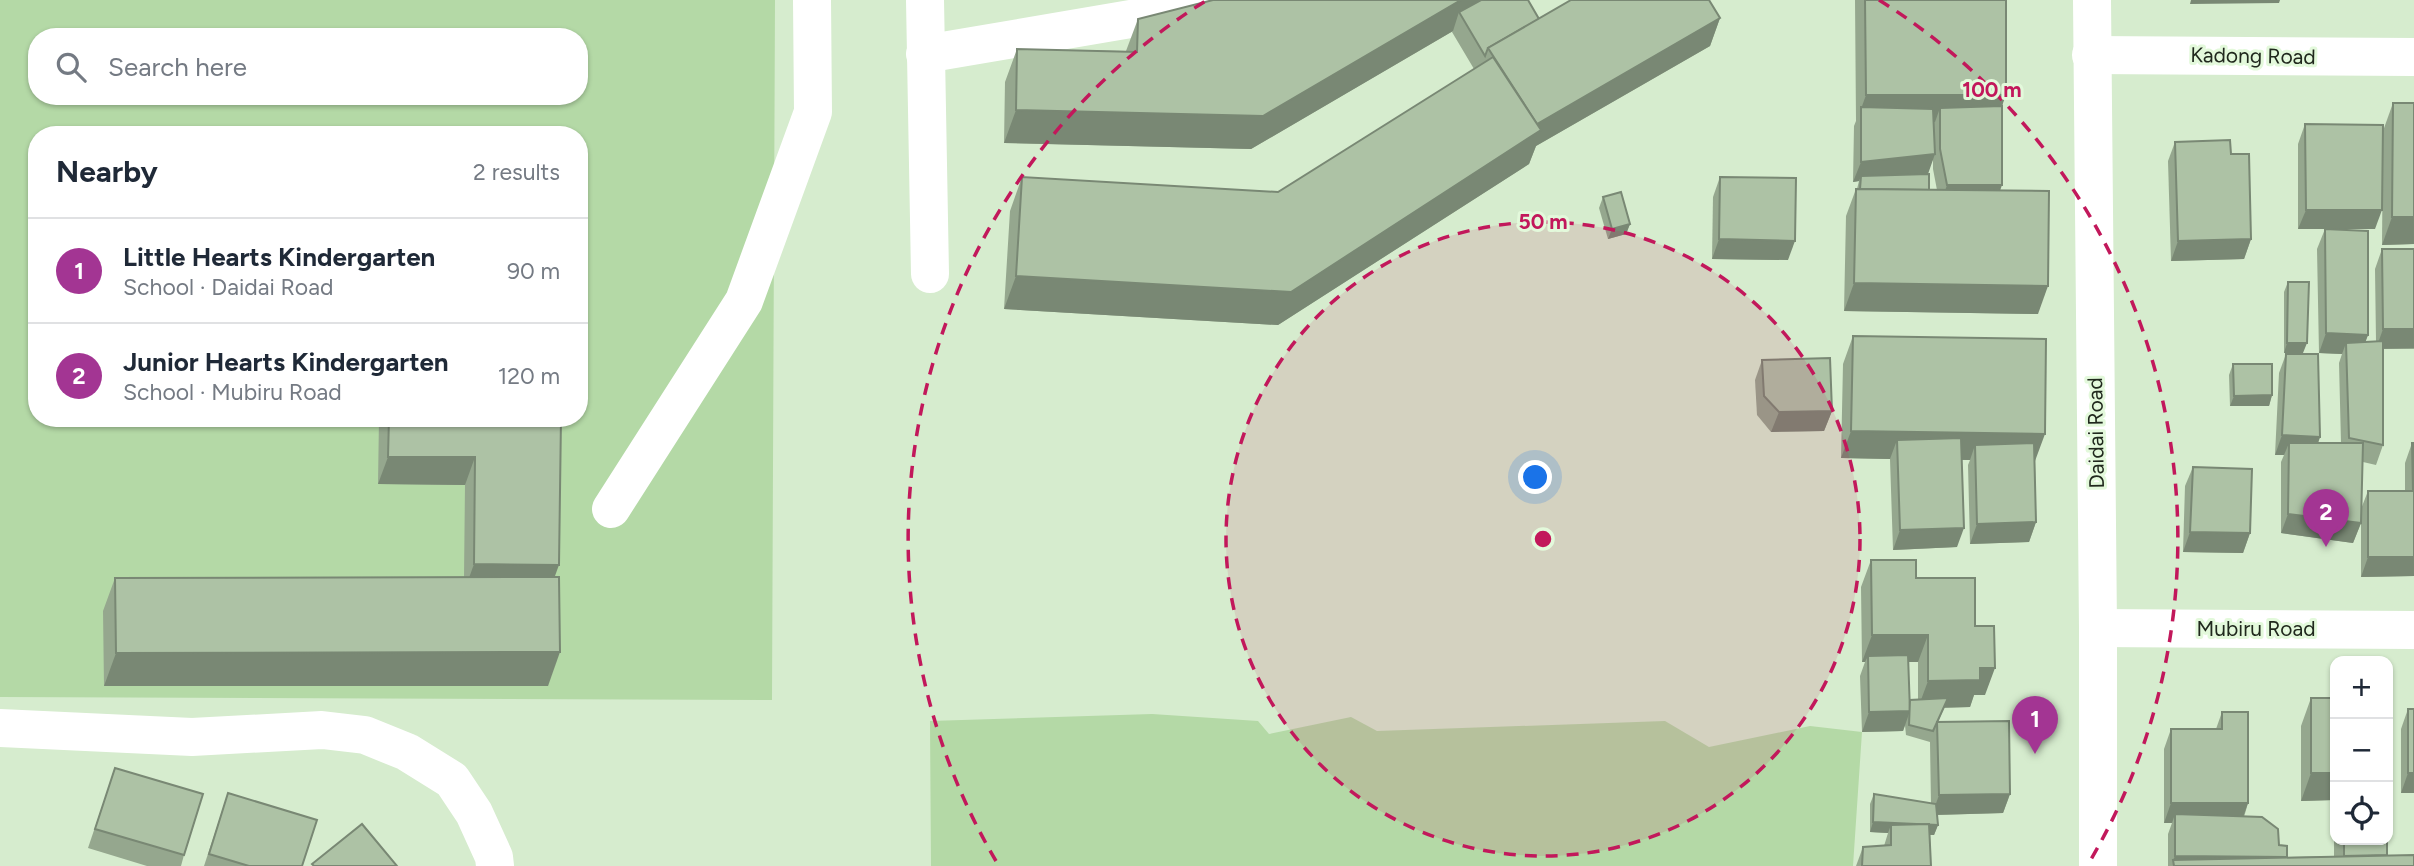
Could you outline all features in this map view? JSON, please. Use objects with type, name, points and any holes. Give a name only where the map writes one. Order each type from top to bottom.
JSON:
[{"type":"street","points":[[611,509],[744,301],[813,112],[812,0]]},
{"type":"street","points":[[925,0],[930,274]]},
{"type":"street","points":[[925,54],[1242,0]]},
{"type":"street","name":"Daidai Road","points":[[2092,0],[2098,866]]},
{"type":"street","name":"Kadong Road","points":[[2091,55],[2414,57]]},
{"type":"street","name":"Mubiru Road","points":[[2098,628],[2414,630]]},
{"type":"street","points":[[0,728],[192,737],[322,730],[365,735],[407,752],[452,780],[474,813],[494,857],[495,866]]},
{"type":"green space","points":[[0,0],[775,0],[772,700],[0,697]]},
{"type":"green space","points":[[1152,714],[1258,721],[1269,734],[1351,717],[1377,731],[1665,721],[1709,747],[1810,726],[1862,732],[1853,866],[931,866],[930,721]]},
{"type":"building","points":[[1213,0],[1461,0],[1263,116],[1016,110],[1017,49],[1137,52],[1138,19]]},
{"type":"building","points":[[1481,0],[1528,0],[1539,19],[1488,48],[1485,56],[1459,12]]},
{"type":"building","points":[[1571,0],[1709,0],[1720,18],[1537,124],[1488,48]]},
{"type":"building","points":[[1865,0],[2006,0],[2006,95],[1866,95]]},
{"type":"building","points":[[1493,57],[1541,130],[1291,292],[1016,276],[1022,177],[1278,192]]},
{"type":"building","points":[[2393,103],[2414,103],[2414,217],[2392,217]]},
{"type":"building","points":[[2002,106],[2002,185],[1947,185],[1940,149],[1940,108]]},
{"type":"building","points":[[1861,107],[1933,109],[1935,154],[1861,162]]},
{"type":"building","points":[[2305,124],[2383,125],[2382,210],[2306,210]]},
{"type":"building","points":[[2230,140],[2231,154],[2249,154],[2251,239],[2178,241],[2175,142]]},
{"type":"building","points":[[1929,174],[1929,190],[1860,189],[1861,176]]},
{"type":"building","points":[[1720,177],[1796,178],[1795,241],[1719,239]]},
{"type":"building","points":[[1856,189],[2049,191],[2048,286],[1854,283]]},
{"type":"building","points":[[1621,192],[1630,224],[1612,229],[1603,197]]},
{"type":"building","points":[[2325,229],[2368,231],[2368,335],[2326,333]]},
{"type":"building","points":[[2382,249],[2414,249],[2414,329],[2383,329]]},
{"type":"building","points":[[2288,282],[2309,282],[2307,343],[2287,343]]},
{"type":"building","points":[[1853,336],[2046,339],[2045,434],[1851,431]]},
{"type":"building","points":[[2383,341],[2383,445],[2349,438],[2346,343]]},
{"type":"building","points":[[2286,354],[2318,354],[2320,437],[2282,435]]},
{"type":"building","points":[[1830,358],[1832,411],[1779,412],[1764,396],[1762,360]]},
{"type":"building","points":[[2233,364],[2272,364],[2272,395],[2234,396]]},
{"type":"building","points":[[389,427],[561,427],[559,565],[474,564],[475,457],[388,457]]},
{"type":"building","points":[[1961,438],[1964,528],[1900,530],[1897,440]]},
{"type":"building","points":[[2034,443],[2036,522],[1977,524],[1975,445]]},
{"type":"building","points":[[2289,443],[2363,443],[2361,523],[2288,514]]},
{"type":"building","points":[[2414,443],[2414,557],[2368,557],[2368,491],[2413,491]]},
{"type":"building","points":[[2193,467],[2252,469],[2250,533],[2190,532]]},
{"type":"building","points":[[1871,560],[1916,560],[1916,578],[1975,578],[1975,626],[1994,626],[1995,668],[1980,668],[1980,680],[1928,681],[1928,635],[1872,635]]},
{"type":"building","points":[[559,577],[560,652],[116,653],[115,578]]},
{"type":"building","points":[[1908,655],[1910,711],[1869,712],[1868,656]]},
{"type":"building","points":[[1948,698],[1933,731],[1909,725],[1910,700]]},
{"type":"building","points":[[2311,698],[2330,698],[2330,773],[2311,773]]},
{"type":"building","points":[[2408,709],[2414,709],[2414,773],[2408,773]]},
{"type":"building","points":[[2222,712],[2248,712],[2248,803],[2171,803],[2171,729],[2222,729]]},
{"type":"building","points":[[2009,721],[2010,794],[1939,795],[1937,722]]},
{"type":"building","points":[[115,768],[203,794],[184,855],[95,829]]},
{"type":"building","points":[[228,793],[317,820],[302,866],[249,866],[209,854]]},
{"type":"building","points":[[1874,794],[1936,804],[1938,825],[1873,822]]},
{"type":"building","points":[[2175,814],[2262,817],[2278,829],[2279,845],[2287,846],[2287,857],[2175,856]]},
{"type":"building","points":[[362,824],[397,866],[312,864]]},
{"type":"building","points":[[1929,824],[1931,866],[1862,866],[1863,847],[1891,845],[1891,825]]},
{"type":"building","points":[[2344,845],[2387,845],[2387,855],[2344,856]]},
{"type":"building","points":[[2414,855],[2414,866],[2174,866],[2173,860]]},
{"type":"place","name":"Junior Hearts Kindergarten","points":[[2326,547]]},
{"type":"place","name":"Little Hearts Kindergarten","points":[[2035,754]]}]
